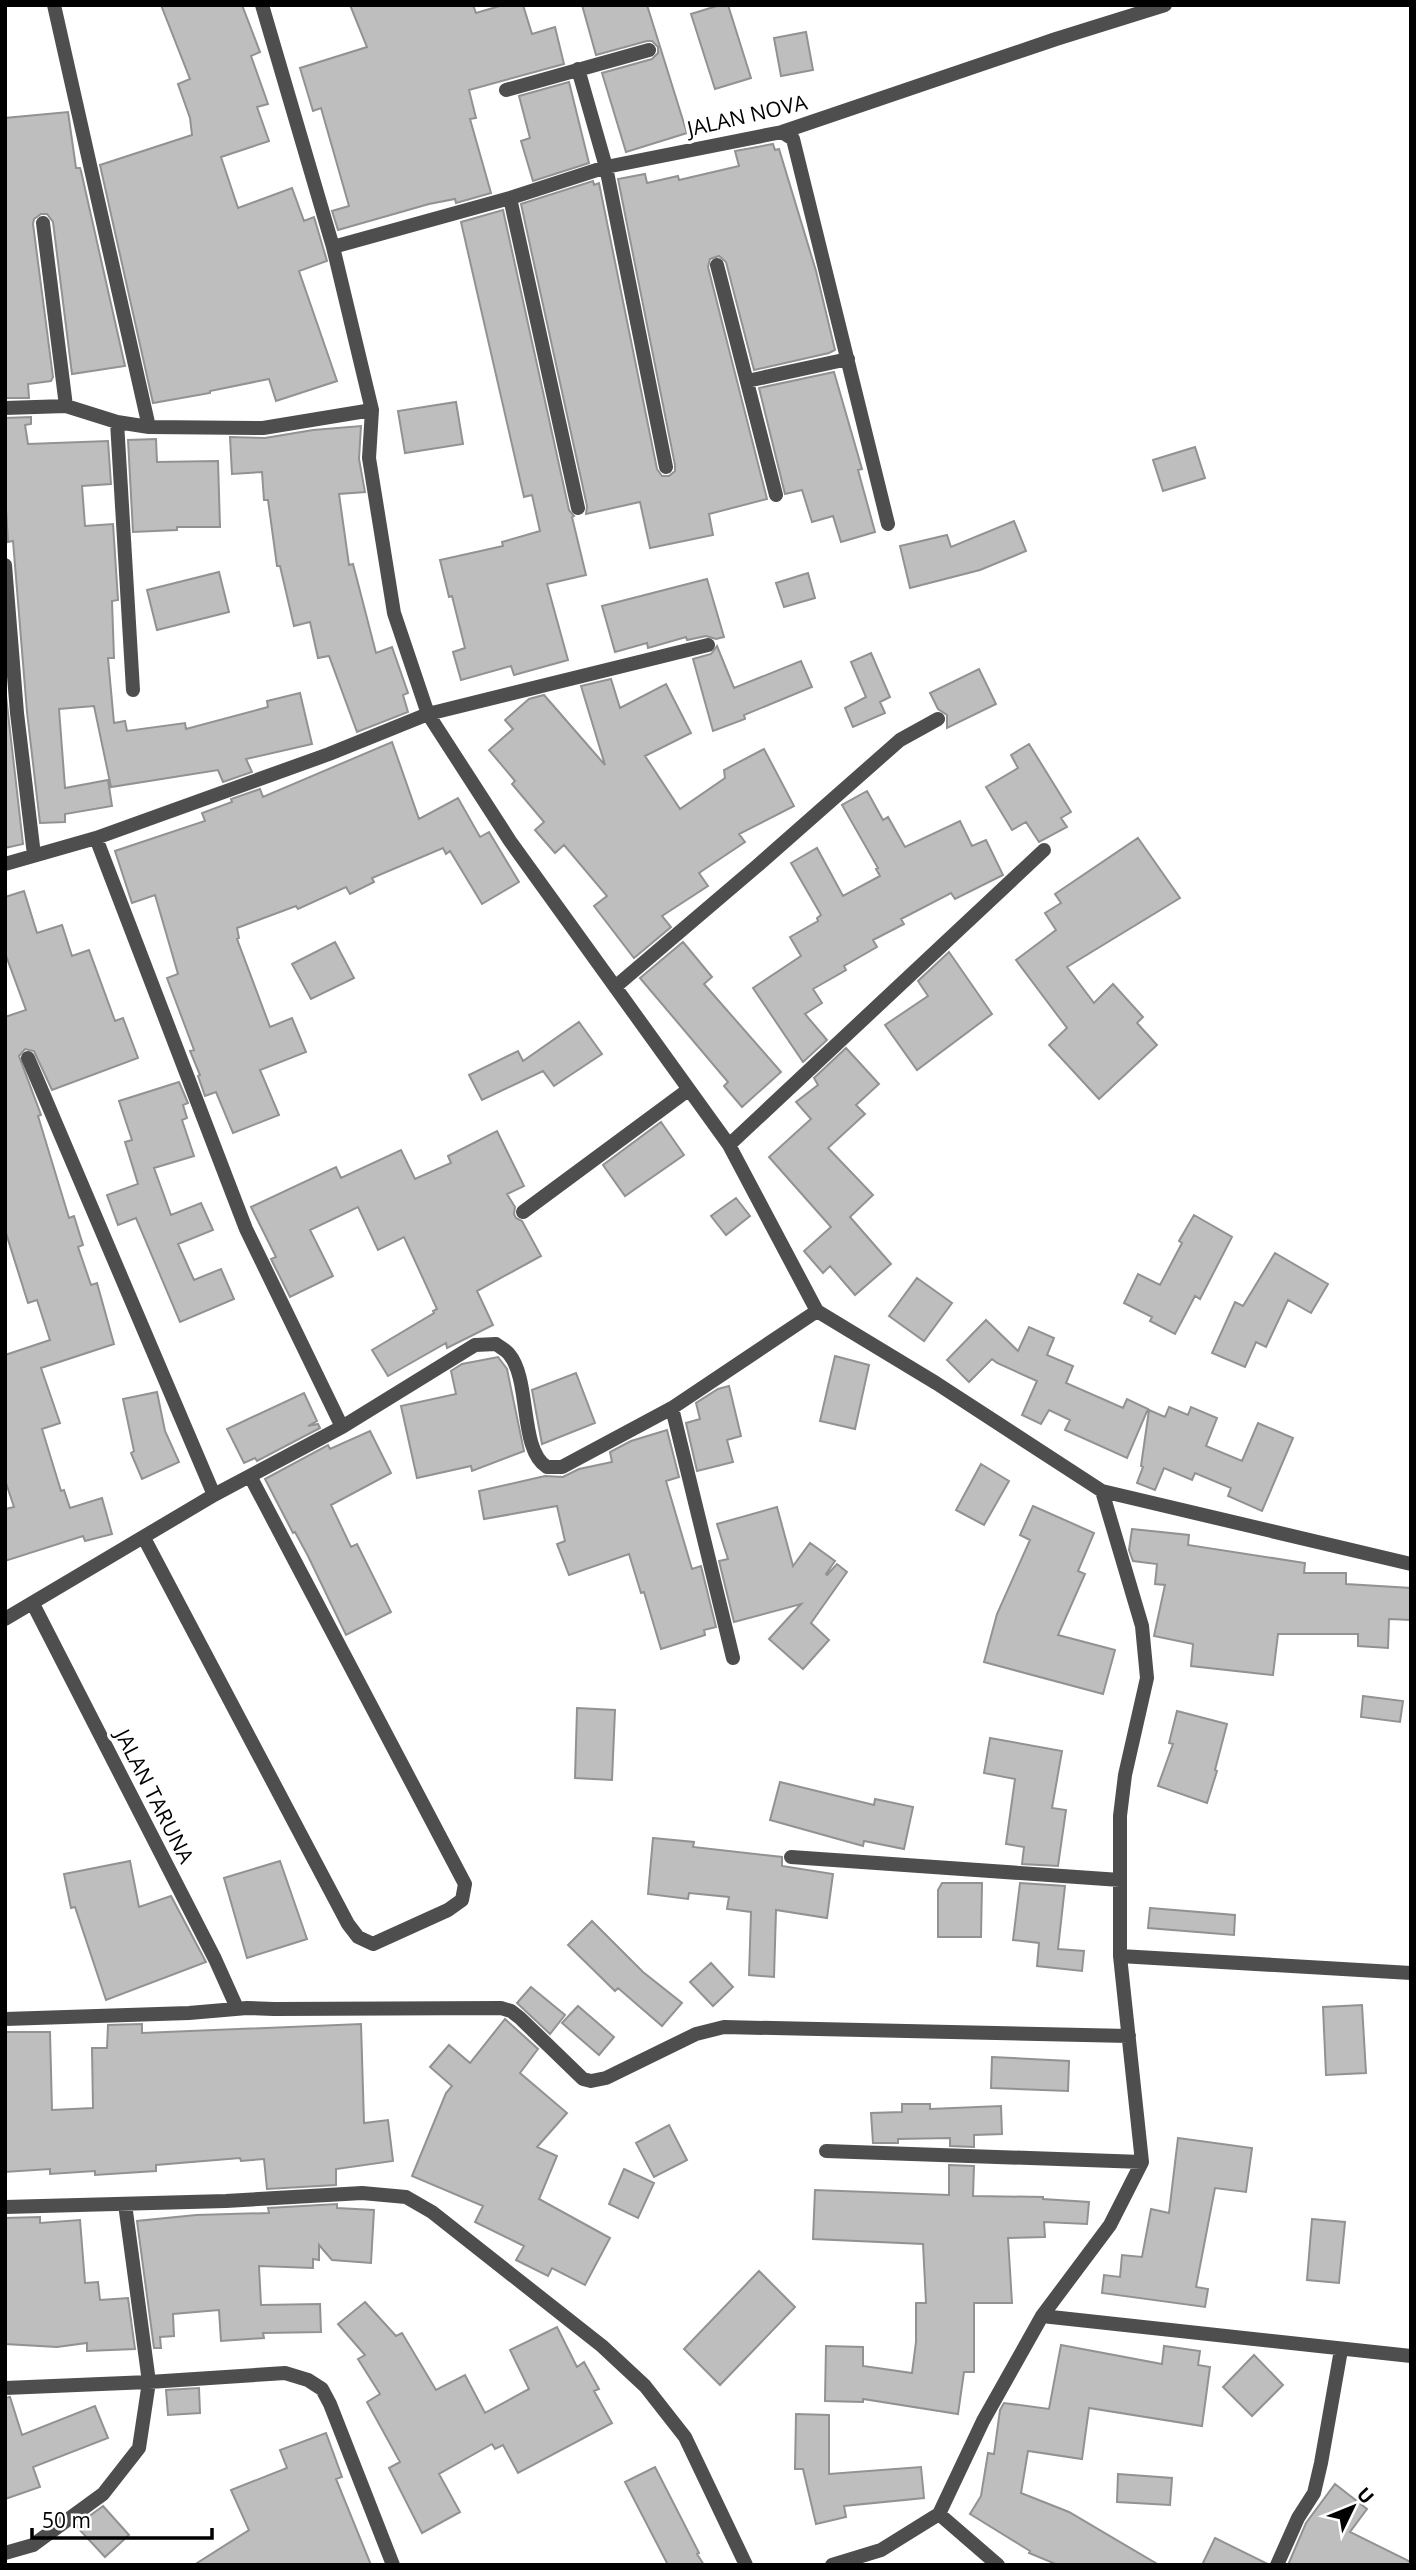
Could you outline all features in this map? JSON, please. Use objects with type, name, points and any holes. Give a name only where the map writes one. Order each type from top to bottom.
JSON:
[{"type":"street","points":[[54,5],[149,428]]},
{"type":"street","points":[[262,5],[333,247],[372,410],[369,458],[394,612],[428,714],[510,841],[729,1145],[817,1311],[936,1383],[1102,1491],[1411,1564]]},
{"type":"street","name":"JALAN NOVA","points":[[333,247],[510,198],[606,167],[782,132],[1165,5]]},
{"type":"street","points":[[506,90],[649,50]]},
{"type":"street","points":[[578,69],[606,167],[666,467]]},
{"type":"street","points":[[782,132],[793,139],[888,524]]},
{"type":"street","points":[[510,198],[578,508]]},
{"type":"street","points":[[43,223],[65,406]]},
{"type":"street","points":[[716,265],[776,495]]},
{"type":"street","points":[[747,381],[848,359]]},
{"type":"street","points":[[5,408],[65,406],[117,422],[149,428],[263,428],[372,410]]},
{"type":"street","points":[[117,422],[133,690]]},
{"type":"street","points":[[5,565],[17,713],[34,855]]},
{"type":"street","points":[[5,864],[96,838],[329,754],[428,714],[708,645]]},
{"type":"street","points":[[615,987],[900,740],[938,719]]},
{"type":"street","points":[[96,838],[246,1229],[342,1427]]},
{"type":"street","points":[[729,1145],[1044,850]]},
{"type":"street","points":[[28,1058],[214,1495]]},
{"type":"street","points":[[523,1212],[688,1090]]},
{"type":"street","points":[[6,1616],[33,1604],[214,1495],[342,1427],[475,1345],[496,1344],[510,1355],[516,1369],[535,1455],[547,1466],[562,1467],[672,1408],[817,1311]]},
{"type":"street","points":[[672,1408],[733,1658]]},
{"type":"street","points":[[144,1538],[348,1924],[359,1937],[373,1944],[448,1910],[462,1900],[465,1884],[250,1476]]},
{"type":"street","points":[[832,2565],[881,2550],[939,2514],[984,2421],[1042,2316],[1110,2225],[1142,2162],[1120,1956],[1120,1816],[1125,1775],[1147,1678],[1142,1626],[1102,1491]]},
{"type":"street","name":"JALAN TARUNA","points":[[33,1604],[215,1959],[237,2008]]},
{"type":"street","points":[[791,1857],[1120,1880]]},
{"type":"street","points":[[1120,1956],[1411,1973]]},
{"type":"street","points":[[5,2019],[188,2013],[237,2008],[501,2008],[520,2018],[583,2078],[591,2081],[606,2078],[696,2034],[724,2028],[1129,2036]]},
{"type":"street","points":[[827,2151],[1142,2162]]},
{"type":"street","points":[[5,2207],[362,2193],[405,2197],[432,2212],[602,2346],[645,2386],[685,2437],[746,2565]]},
{"type":"street","points":[[5,2553],[33,2545],[103,2494],[139,2448],[149,2382],[125,2204]]},
{"type":"street","points":[[1042,2316],[1411,2356]]},
{"type":"street","points":[[1277,2565],[1298,2518],[1314,2493],[1341,2350]]},
{"type":"street","points":[[5,2388],[285,2373],[308,2379],[322,2389],[330,2404],[393,2565]]},
{"type":"street","points":[[939,2514],[998,2565]]},
{"type":"building","points":[[161,5],[242,5],[260,52],[251,56],[268,104],[257,107],[269,141],[221,157],[238,208],[292,188],[304,221],[314,217],[327,261],[299,271],[337,381],[276,401],[269,379],[153,403],[100,165],[192,135],[190,118],[178,84],[190,79]]},
{"type":"building","points":[[350,5],[473,5],[476,13],[503,5],[523,5],[532,34],[555,27],[564,64],[469,90],[476,118],[470,119],[491,193],[456,203],[455,199],[429,204],[338,230],[332,211],[349,206],[321,108],[313,111],[300,68],[367,47]]},
{"type":"building","points":[[582,5],[647,5],[687,133],[626,152],[602,73],[652,59],[658,53],[658,47],[652,41],[647,41],[596,55]]},
{"type":"building","points":[[728,5],[751,78],[715,89],[691,14]]},
{"type":"building","points":[[806,32],[813,70],[781,76],[774,38]]},
{"type":"building","points":[[569,82],[589,163],[533,181],[521,141],[530,138],[519,96]]},
{"type":"building","points":[[68,112],[76,168],[81,171],[125,366],[72,374],[53,222],[47,214],[41,214],[34,219],[33,224],[53,377],[51,381],[28,384],[29,398],[5,398],[5,118]]},
{"type":"building","points":[[773,144],[775,150],[779,149],[816,271],[835,350],[754,370],[726,262],[719,256],[710,259],[708,267],[767,499],[709,514],[713,535],[650,548],[640,502],[586,514],[587,506],[521,204],[593,181],[594,185],[599,183],[657,469],[662,476],[669,476],[675,471],[675,465],[618,179],[645,174],[647,183],[678,176],[679,180],[739,166],[735,151]]},
{"type":"building","points":[[503,210],[569,510],[574,516],[572,517],[586,575],[547,584],[568,660],[514,675],[511,666],[461,680],[453,652],[465,648],[440,560],[503,546],[502,542],[540,531],[532,495],[524,497],[461,222]]},
{"type":"building","points":[[834,372],[862,469],[858,470],[875,532],[841,542],[833,516],[812,522],[802,490],[785,494],[759,388]]},
{"type":"building","points":[[456,402],[463,444],[405,453],[398,411]]},
{"type":"building","points":[[31,417],[31,424],[25,425],[28,444],[108,441],[111,484],[82,486],[85,526],[113,524],[118,600],[112,601],[114,658],[108,658],[114,723],[125,721],[127,731],[185,723],[186,729],[268,707],[267,701],[300,693],[312,744],[246,759],[252,772],[223,782],[218,770],[111,787],[94,706],[59,709],[65,788],[108,780],[112,806],[65,814],[65,822],[40,823],[27,712],[13,541],[8,542],[5,492],[5,418]]},
{"type":"building","points":[[361,426],[359,459],[365,492],[339,494],[349,565],[353,564],[376,653],[392,647],[408,693],[403,695],[408,712],[357,732],[329,656],[318,658],[310,622],[294,626],[280,566],[277,566],[268,500],[264,500],[262,472],[232,474],[230,437],[265,438]]},
{"type":"building","points":[[156,439],[157,462],[218,461],[220,527],[177,527],[177,530],[133,532],[128,440]]},
{"type":"building","points":[[1195,447],[1205,478],[1163,491],[1153,460]]},
{"type":"building","points":[[1014,521],[1026,551],[980,570],[910,588],[900,546],[947,535],[951,547]]},
{"type":"building","points":[[219,572],[229,612],[157,630],[147,590]]},
{"type":"building","points":[[808,573],[815,598],[784,607],[776,583]]},
{"type":"building","points":[[707,579],[724,637],[716,639],[706,636],[687,640],[686,637],[648,648],[647,643],[615,652],[602,606]]},
{"type":"building","points":[[717,646],[734,688],[801,661],[812,687],[713,731],[693,659],[711,654]]},
{"type":"building","points":[[871,653],[890,697],[880,702],[885,713],[853,727],[845,708],[866,697],[851,662]]},
{"type":"building","points":[[979,669],[996,704],[947,728],[947,715],[938,709],[930,693]]},
{"type":"building","points":[[611,679],[620,708],[666,684],[691,733],[645,756],[680,809],[725,778],[724,770],[764,749],[794,806],[739,834],[745,842],[699,873],[708,886],[662,916],[671,927],[634,958],[594,906],[607,896],[564,845],[555,853],[535,830],[544,822],[512,784],[515,781],[489,750],[513,729],[505,720],[529,699],[544,695],[605,765],[581,686]]},
{"type":"building","points":[[5,687],[23,844],[5,848]]},
{"type":"building","points":[[392,742],[419,819],[458,798],[480,837],[489,832],[519,882],[482,904],[450,851],[446,854],[443,848],[372,878],[374,882],[350,894],[346,887],[298,909],[296,906],[237,928],[237,939],[270,1027],[292,1018],[306,1052],[260,1070],[279,1115],[233,1133],[216,1092],[205,1096],[198,1076],[200,1075],[190,1051],[194,1050],[167,978],[178,974],[155,895],[132,903],[115,851],[205,821],[202,813],[232,802],[231,799],[260,789],[263,797]]},
{"type":"building","points":[[1029,744],[1071,812],[1061,818],[1067,827],[1039,842],[1026,822],[1012,830],[986,787],[1018,768],[1011,755]]},
{"type":"building","points":[[867,791],[883,820],[888,817],[905,847],[960,821],[972,846],[986,840],[1003,875],[955,899],[951,893],[901,919],[904,924],[873,940],[877,947],[844,966],[846,970],[813,989],[822,1003],[805,1014],[827,1040],[803,1062],[753,988],[801,956],[790,937],[818,921],[817,918],[821,915],[791,863],[817,848],[843,896],[880,876],[842,805]]},
{"type":"building","points":[[1138,838],[1180,898],[1067,967],[1094,1003],[1113,984],[1143,1017],[1137,1023],[1157,1045],[1099,1099],[1049,1045],[1067,1028],[1016,960],[1056,930],[1045,913],[1061,903],[1055,894]]},
{"type":"building","points":[[24,891],[37,933],[62,925],[72,956],[89,950],[115,1021],[123,1018],[138,1058],[52,1090],[34,1051],[25,1049],[19,1056],[41,1115],[38,1116],[69,1218],[74,1216],[83,1245],[78,1247],[91,1285],[97,1283],[114,1344],[41,1368],[60,1423],[42,1429],[61,1491],[64,1490],[70,1508],[102,1498],[112,1534],[85,1541],[83,1536],[5,1561],[5,1509],[14,1507],[5,1480],[5,1355],[50,1340],[37,1300],[28,1303],[5,1230],[5,1017],[26,1010],[5,953],[5,897]]},
{"type":"building","points":[[335,942],[354,978],[311,999],[292,964]]},
{"type":"building","points":[[683,942],[712,977],[704,984],[781,1072],[742,1107],[724,1086],[728,1082],[640,978]]},
{"type":"building","points":[[949,952],[992,1014],[917,1070],[885,1025],[928,996],[918,981]]},
{"type":"building","points":[[579,1022],[602,1054],[554,1086],[543,1071],[482,1100],[469,1075],[518,1051],[523,1061]]},
{"type":"building","points":[[846,1048],[879,1084],[856,1105],[865,1114],[828,1148],[873,1195],[850,1217],[891,1264],[855,1295],[830,1266],[823,1273],[804,1251],[831,1227],[769,1157],[811,1119],[796,1102],[818,1085],[814,1078]]},
{"type":"building","points":[[179,1082],[188,1103],[183,1105],[187,1118],[182,1120],[194,1156],[154,1168],[171,1215],[201,1203],[213,1230],[178,1244],[194,1280],[221,1269],[234,1299],[180,1322],[136,1218],[118,1225],[107,1195],[138,1184],[125,1142],[132,1140],[119,1101]]},
{"type":"building","points":[[661,1122],[684,1155],[625,1196],[603,1165]]},
{"type":"building","points":[[497,1131],[524,1186],[507,1194],[515,1207],[514,1214],[522,1221],[541,1256],[477,1291],[493,1325],[447,1348],[446,1343],[388,1376],[372,1350],[437,1309],[404,1237],[378,1250],[358,1207],[310,1230],[333,1276],[290,1297],[271,1259],[276,1257],[251,1207],[336,1167],[341,1178],[401,1150],[415,1179],[451,1163],[448,1156]]},
{"type":"building","points":[[736,1198],[750,1216],[726,1235],[711,1216]]},
{"type":"building","points":[[1194,1215],[1232,1237],[1200,1299],[1195,1296],[1175,1334],[1150,1321],[1152,1317],[1124,1303],[1138,1274],[1160,1285],[1182,1243],[1179,1241]]},
{"type":"building","points":[[1275,1253],[1328,1284],[1311,1313],[1288,1300],[1266,1347],[1256,1342],[1245,1367],[1212,1353],[1235,1302],[1243,1306]]},
{"type":"building","points":[[917,1278],[952,1303],[924,1341],[889,1316]]},
{"type":"building","points":[[986,1320],[1018,1351],[1029,1327],[1054,1338],[1047,1355],[1073,1366],[1066,1383],[1123,1408],[1127,1399],[1148,1409],[1127,1458],[1065,1430],[1070,1420],[1049,1410],[1041,1424],[1022,1415],[1037,1381],[992,1359],[969,1382],[947,1360]]},
{"type":"building","points":[[835,1356],[869,1365],[855,1429],[820,1421]]},
{"type":"building","points":[[498,1357],[507,1369],[524,1451],[472,1471],[471,1466],[417,1478],[401,1406],[456,1394],[451,1371],[462,1364]]},
{"type":"building","points":[[576,1373],[595,1423],[542,1444],[532,1390]]},
{"type":"building","points":[[729,1386],[741,1436],[727,1440],[733,1462],[697,1471],[686,1423],[700,1419],[696,1403],[718,1389]]},
{"type":"building","points":[[157,1392],[165,1431],[179,1462],[142,1479],[131,1453],[134,1451],[123,1399]]},
{"type":"building","points":[[304,1393],[317,1421],[308,1426],[318,1424],[320,1428],[257,1461],[255,1458],[244,1463],[227,1429]]},
{"type":"building","points":[[1169,1407],[1188,1415],[1191,1407],[1217,1418],[1206,1446],[1242,1461],[1258,1423],[1293,1438],[1262,1511],[1228,1496],[1231,1488],[1195,1473],[1192,1480],[1164,1468],[1155,1490],[1137,1483],[1143,1467],[1149,1410],[1165,1417]]},
{"type":"building","points":[[667,1430],[679,1477],[666,1481],[692,1569],[701,1566],[716,1627],[704,1630],[705,1635],[661,1649],[629,1554],[569,1575],[557,1544],[565,1541],[557,1506],[484,1519],[479,1491],[545,1476],[563,1477],[579,1469],[612,1462],[610,1452],[631,1441]]},
{"type":"building","points":[[370,1431],[391,1473],[331,1505],[351,1547],[357,1544],[391,1612],[346,1635],[308,1556],[265,1479],[328,1445],[330,1449]]},
{"type":"building","points":[[981,1464],[1009,1481],[984,1525],[956,1510]]},
{"type":"building","points":[[1033,1506],[1094,1533],[1078,1571],[1085,1574],[1058,1635],[1115,1650],[1103,1694],[984,1662],[997,1614],[1030,1540],[1020,1535]]},
{"type":"building","points":[[777,1507],[793,1566],[810,1543],[835,1561],[827,1575],[837,1564],[847,1572],[811,1623],[829,1640],[803,1669],[769,1639],[801,1604],[734,1622],[719,1561],[728,1559],[717,1524]]},
{"type":"building","points":[[1132,1529],[1189,1535],[1188,1545],[1305,1563],[1304,1573],[1346,1573],[1346,1584],[1411,1588],[1411,1620],[1389,1619],[1388,1648],[1358,1646],[1358,1634],[1278,1634],[1273,1675],[1191,1666],[1193,1644],[1154,1636],[1165,1585],[1155,1584],[1157,1564],[1133,1561],[1129,1550]]},
{"type":"building","points":[[1363,1696],[1403,1701],[1400,1722],[1361,1717]]},
{"type":"building","points":[[577,1708],[615,1710],[612,1780],[575,1778]]},
{"type":"building","points":[[1177,1711],[1227,1724],[1207,1803],[1158,1786],[1173,1744],[1169,1743]]},
{"type":"building","points":[[990,1738],[1062,1751],[1052,1808],[1066,1810],[1058,1866],[1022,1864],[1024,1847],[1006,1844],[1015,1779],[984,1773]]},
{"type":"building","points":[[780,1782],[874,1805],[875,1799],[913,1807],[904,1849],[864,1841],[863,1846],[770,1820]]},
{"type":"building","points":[[653,1838],[694,1842],[693,1847],[782,1857],[782,1866],[833,1874],[827,1918],[776,1910],[774,1977],[749,1975],[751,1912],[727,1909],[729,1897],[689,1893],[688,1899],[648,1894]]},
{"type":"building","points":[[130,1861],[139,1907],[171,1896],[206,1962],[106,2000],[75,1907],[71,1908],[64,1874]]},
{"type":"building","points":[[280,1861],[307,1939],[247,1958],[224,1878]]},
{"type":"building","points":[[942,1883],[982,1883],[981,1937],[938,1937],[938,1890]]},
{"type":"building","points":[[1020,1883],[1065,1886],[1058,1949],[1084,1951],[1082,1971],[1037,1966],[1039,1943],[1013,1940]]},
{"type":"building","points":[[1150,1908],[1235,1915],[1234,1935],[1148,1928]]},
{"type":"building","points":[[592,1921],[643,1972],[682,2003],[662,2026],[618,1988],[615,1991],[568,1945]]},
{"type":"building","points":[[711,1963],[733,1987],[713,2006],[690,1982]]},
{"type":"building","points":[[531,1987],[565,2015],[550,2034],[517,2003]]},
{"type":"building","points":[[1362,2005],[1366,2073],[1326,2075],[1323,2007]]},
{"type":"building","points":[[578,2006],[614,2037],[599,2055],[562,2023]]},
{"type":"building","points":[[505,2019],[538,2049],[520,2073],[567,2113],[537,2147],[557,2156],[539,2199],[610,2238],[585,2285],[552,2268],[548,2276],[516,2260],[524,2246],[475,2222],[483,2206],[412,2176],[446,2093],[452,2086],[430,2067],[449,2045],[470,2063]]},
{"type":"building","points":[[142,2024],[142,2033],[361,2024],[364,2123],[388,2120],[393,2161],[336,2169],[336,2185],[267,2189],[264,2159],[241,2161],[240,2158],[156,2165],[156,2171],[95,2175],[95,2171],[50,2174],[50,2169],[5,2172],[5,2032],[50,2032],[52,2110],[93,2108],[92,2048],[107,2048],[108,2025]]},
{"type":"building","points":[[992,2057],[1069,2061],[1068,2091],[991,2088]]},
{"type":"building","points":[[902,2104],[930,2104],[930,2109],[1001,2106],[1002,2134],[974,2135],[974,2147],[950,2146],[950,2138],[898,2139],[898,2143],[873,2143],[871,2113],[902,2112]]},
{"type":"building","points":[[669,2125],[687,2160],[654,2177],[636,2143]]},
{"type":"building","points":[[1178,2138],[1252,2148],[1246,2192],[1215,2188],[1196,2287],[1208,2289],[1205,2307],[1102,2293],[1104,2275],[1120,2277],[1122,2255],[1142,2257],[1151,2209],[1169,2213]]},
{"type":"building","points":[[949,2165],[974,2166],[973,2196],[1043,2197],[1089,2202],[1087,2224],[1044,2222],[1045,2237],[1008,2238],[1012,2303],[974,2303],[974,2372],[964,2372],[958,2414],[863,2399],[863,2402],[825,2401],[826,2346],[863,2347],[863,2366],[912,2373],[916,2342],[916,2303],[926,2303],[923,2244],[813,2239],[815,2190],[949,2195]]},
{"type":"building","points":[[624,2169],[654,2183],[638,2218],[609,2204]]},
{"type":"building","points":[[337,2204],[337,2208],[374,2210],[371,2263],[332,2260],[319,2245],[319,2260],[313,2259],[313,2268],[259,2266],[261,2305],[320,2304],[321,2332],[263,2333],[264,2338],[221,2341],[219,2310],[173,2314],[174,2336],[160,2337],[161,2348],[154,2348],[137,2221],[196,2215],[269,2213],[268,2208]]},
{"type":"building","points":[[40,2217],[40,2223],[80,2220],[85,2283],[98,2282],[100,2300],[128,2298],[135,2349],[87,2351],[87,2343],[57,2347],[5,2344],[5,2218]]},
{"type":"building","points":[[1312,2219],[1345,2222],[1339,2283],[1307,2280]]},
{"type":"building","points":[[759,2271],[795,2307],[720,2385],[684,2349]]},
{"type":"building","points":[[365,2302],[396,2336],[402,2333],[436,2390],[465,2375],[485,2413],[529,2389],[510,2350],[557,2327],[577,2367],[584,2362],[599,2389],[594,2391],[612,2423],[518,2473],[503,2445],[495,2449],[492,2444],[439,2474],[460,2512],[422,2533],[389,2468],[400,2462],[367,2402],[380,2394],[358,2359],[365,2355],[338,2324]]},
{"type":"building","points":[[1061,2345],[1162,2364],[1164,2346],[1200,2351],[1198,2365],[1210,2367],[1202,2426],[1089,2408],[1082,2459],[1028,2451],[1021,2493],[1069,2512],[1159,2565],[1058,2565],[1029,2553],[1030,2551],[970,2514],[981,2496],[988,2453],[994,2454],[1000,2410],[1004,2403],[1049,2409]]},
{"type":"building","points":[[1254,2355],[1283,2385],[1252,2416],[1223,2387]]},
{"type":"building","points":[[199,2388],[200,2413],[168,2415],[166,2390]]},
{"type":"building","points":[[10,2397],[22,2435],[95,2406],[108,2438],[33,2467],[40,2487],[5,2499],[5,2398]]},
{"type":"building","points":[[796,2414],[829,2415],[829,2474],[921,2467],[924,2498],[844,2506],[846,2517],[816,2524],[803,2469],[795,2469]]},
{"type":"building","points":[[326,2433],[342,2477],[336,2479],[371,2565],[194,2565],[249,2530],[231,2490],[287,2468],[280,2450]]},
{"type":"building","points":[[655,2467],[704,2565],[668,2565],[625,2482]]},
{"type":"building","points":[[1118,2474],[1172,2478],[1170,2505],[1117,2502]]},
{"type":"building","points":[[1335,2484],[1367,2509],[1350,2532],[1411,2562],[1411,2565],[1288,2565],[1306,2523]]},
{"type":"building","points":[[103,2506],[129,2535],[105,2557],[76,2526]]},
{"type":"building","points":[[1215,2538],[1268,2564],[1268,2565],[1202,2565]]}]
